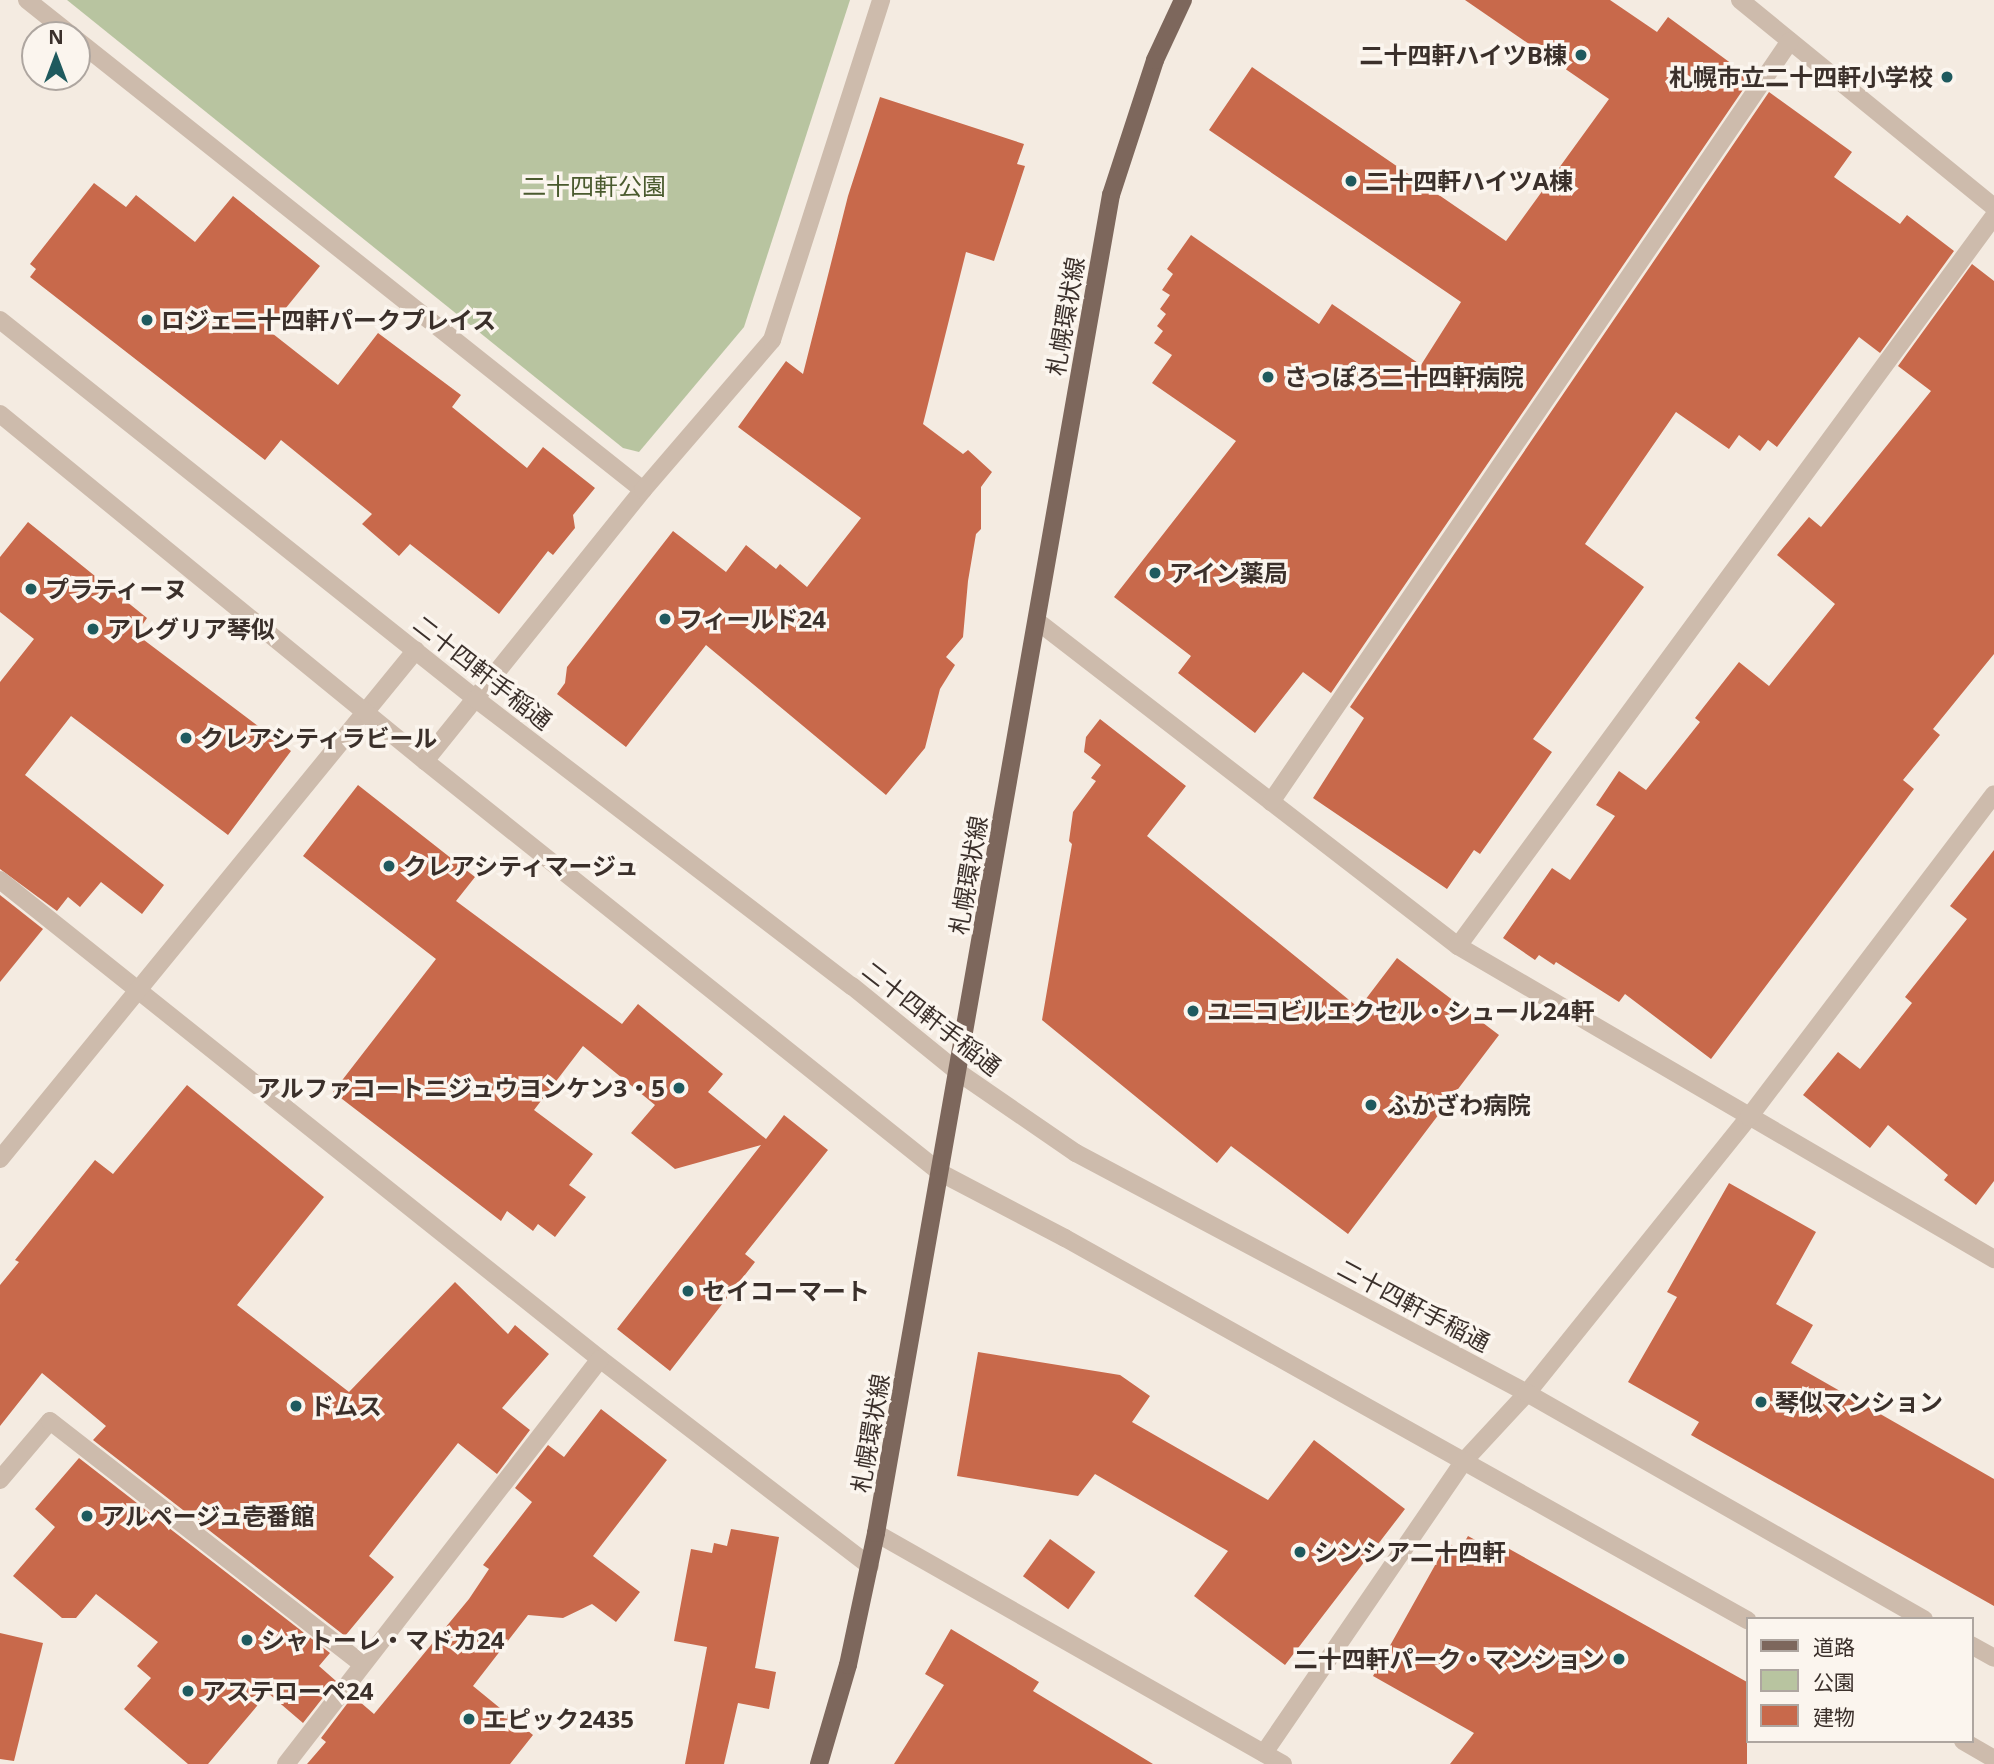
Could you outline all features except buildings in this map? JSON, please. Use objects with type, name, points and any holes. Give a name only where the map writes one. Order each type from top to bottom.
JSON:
[{"type":"main road","name":"札幌環状線","points":[[818,1764],[848,1665],[870,1566],[1111,195],[1155,61],[1183,0]]},
{"type":"street","points":[[27,0],[53,21]]},
{"type":"street","points":[[425,761],[643,490],[772,340],[881,0]]},
{"type":"street","points":[[1740,0],[1994,207]]},
{"type":"street","points":[[1271,802],[1790,41]]},
{"type":"street","points":[[91,51],[643,490]]},
{"type":"street","points":[[1458,946],[1994,216]]},
{"type":"street","name":"二十四軒手稲通","points":[[0,320],[476,699],[852,986],[958,1072],[1076,1153],[1527,1393],[1920,1617]]},
{"type":"street","points":[[0,414],[425,761],[941,1173],[1065,1238],[1745,1619]]},
{"type":"street","points":[[1037,621],[1458,946],[1994,1259]]},
{"type":"street","points":[[0,1159],[416,650]]},
{"type":"street","points":[[1264,1753],[1464,1461],[1527,1393],[1749,1117],[1994,794]]},
{"type":"street","points":[[0,880],[600,1359],[870,1566]]},
{"type":"street","points":[[286,1764],[600,1359]]},
{"type":"street","points":[[0,1480],[50,1421],[362,1664]]},
{"type":"street","points":[[876,1533],[1283,1764]]},
{"type":"street","points":[[1973,1646],[1994,1658]]},
{"type":"street","points":[[1966,1743],[1994,1759]]},
{"type":"green space","name":"二十四軒公園","points":[[67,0],[850,0],[744,327],[639,452],[623,448]]},
{"type":"place","name":"二十四軒ハイツB棟","points":[[1581,55]]},
{"type":"place","name":"札幌市立二十四軒小学校","points":[[1947,77]]},
{"type":"place","name":"二十四軒ハイツA棟","points":[[1351,181]]},
{"type":"place","name":"ロジェ二十四軒パークプレイス","points":[[147,320]]},
{"type":"place","name":"さっぽろ二十四軒病院","points":[[1268,377]]},
{"type":"place","name":"アイン薬局","points":[[1155,573]]},
{"type":"place","name":"プラティーヌ","points":[[31,589]]},
{"type":"place","name":"フィールド24","points":[[665,619]]},
{"type":"place","name":"アレグリア琴似","points":[[93,629]]},
{"type":"place","name":"クレアシティラビール","points":[[186,738]]},
{"type":"place","name":"クレアシティマージュ","points":[[389,866]]},
{"type":"place","name":"ユニコビルエクセル・シュール24軒","points":[[1193,1011]]},
{"type":"place","name":"アルファコートニジュウヨンケン3・5","points":[[679,1088]]},
{"type":"place","name":"ふかざわ病院","points":[[1371,1105]]},
{"type":"place","name":"セイコーマート","points":[[688,1291]]},
{"type":"place","name":"琴似マンション","points":[[1761,1402]]},
{"type":"place","name":"ドムス","points":[[296,1406]]},
{"type":"place","name":"アルページュ壱番館","points":[[87,1516]]},
{"type":"place","name":"シンシア二十四軒","points":[[1300,1552]]},
{"type":"place","name":"シャトーレ・マドカ24","points":[[247,1640]]},
{"type":"place","name":"二十四軒パーク・マンション","points":[[1619,1659]]},
{"type":"place","name":"アステローペ24","points":[[188,1691]]},
{"type":"place","name":"エピック2435","points":[[469,1719]]}]
